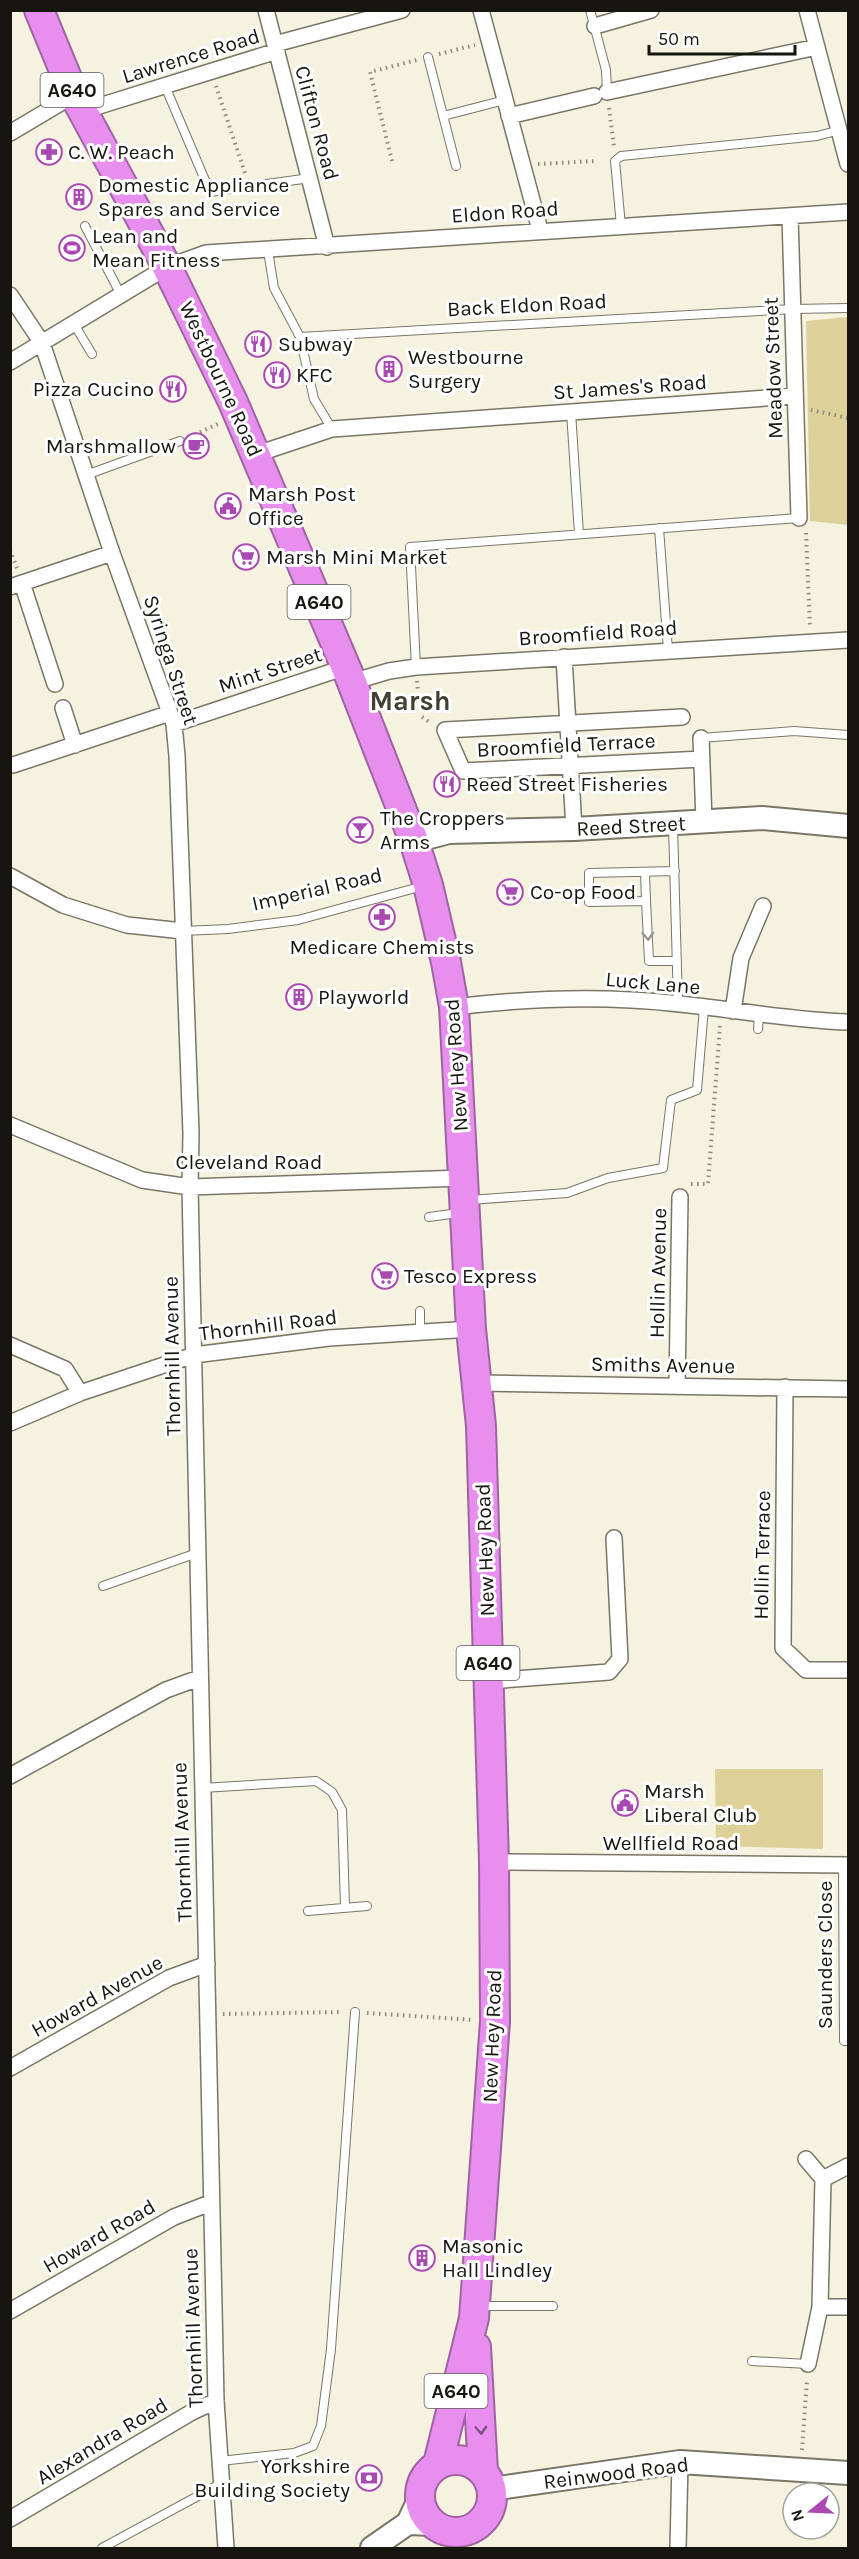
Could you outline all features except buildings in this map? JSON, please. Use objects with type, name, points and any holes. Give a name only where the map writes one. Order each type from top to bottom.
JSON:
[{"type":"highway","name":"Westbourne Road","points":[[39,10],[78,103],[167,267],[257,454],[349,675],[414,841],[428,885],[446,962]]},
{"type":"highway","name":"New Hey Road","points":[[446,962],[454,1007],[471,1329],[481,1426],[489,1681],[494,1862],[495,2021],[475,2312],[488,2480]]},
{"type":"highway","name":"New Hey Road","points":[[438,2464],[475,2312]]},
{"type":"highway","points":[[438,2464],[462,2459],[474,2464],[488,2480]]},
{"type":"highway","name":"A640","points":[[438,2464],[424,2478],[430,2525],[476,2536],[493,2500],[488,2480]]},
{"type":"street","name":"Clifton Road","points":[[266,10],[327,247]]},
{"type":"street","name":"Lawrence Road","points":[[10,133],[78,103],[165,86],[276,47],[402,10]]},
{"type":"street","points":[[481,10],[540,230]]},
{"type":"street","points":[[595,26],[651,10]]},
{"type":"street","points":[[807,10],[849,164]]},
{"type":"street","points":[[509,116],[817,47]]},
{"type":"street","name":"Eldon Road","points":[[10,362],[167,267],[206,254],[540,230],[849,212]]},
{"type":"street","name":"Meadow Street","points":[[790,216],[799,518]]},
{"type":"street","name":"Syringa Street","points":[[10,295],[42,343],[112,553],[172,718],[177,756],[191,1134]]},
{"type":"street","name":"St James's Road","points":[[257,454],[332,429],[571,412],[795,402]]},
{"type":"street","points":[[55,684],[16,585],[112,553]]},
{"type":"street","name":"Broomfield Road","points":[[349,675],[416,667],[810,640],[849,640]]},
{"type":"street","points":[[564,657],[574,829]]},
{"type":"street","name":"Mint Street","points":[[14,765],[172,718],[349,675]]},
{"type":"street","points":[[63,708],[75,745]]},
{"type":"street","name":"Broomfield Terrace","points":[[682,717],[445,730],[463,771],[702,759]]},
{"type":"street","points":[[701,738],[704,821]]},
{"type":"street","name":"Reed Street","points":[[414,841],[449,832],[574,829],[762,818],[849,826]]},
{"type":"street","name":"Imperial Road","points":[[10,876],[63,905],[127,925],[183,931]]},
{"type":"street","points":[[727,1011],[741,958],[764,906]]},
{"type":"street","name":"Luck Lane","points":[[454,1007],[502,1001],[560,998],[633,1000],[727,1011],[758,1021],[849,1022]]},
{"type":"street","name":"Cleveland Road","points":[[10,1125],[142,1180],[190,1187],[465,1197]]},
{"type":"street","name":"Thornhill Avenue","points":[[191,1134],[190,1187],[210,2203],[216,2401],[226,2548]]},
{"type":"street","name":"Hollin Avenue","points":[[677,1386],[680,1197]]},
{"type":"street","name":"Thornhill Road","points":[[10,1424],[80,1393],[194,1355],[329,1338],[471,1329]]},
{"type":"street","points":[[10,1345],[66,1369],[80,1393]]},
{"type":"street","name":"Smiths Avenue","points":[[477,1383],[849,1389]]},
{"type":"street","name":"Hollin Terrace","points":[[785,1387],[783,1648],[806,1670],[849,1670]]},
{"type":"street","points":[[489,1681],[609,1672],[620,1659],[614,1538]]},
{"type":"street","points":[[10,1776],[166,1690],[199,1678]]},
{"type":"street","name":"Wellfield Road","points":[[494,1862],[846,1865]]},
{"type":"street","name":"Howard Avenue","points":[[10,2068],[169,1978],[207,1964]]},
{"type":"street","points":[[807,2159],[823,2179],[820,2307],[808,2364]]},
{"type":"street","points":[[823,2179],[849,2166]]},
{"type":"street","name":"Howard Road","points":[[10,2311],[174,2217],[210,2203]]},
{"type":"street","points":[[820,2307],[849,2307]]},
{"type":"street","name":"Alexandra Road","points":[[10,2519],[192,2412],[216,2401]]},
{"type":"street","points":[[678,2548],[680,2462]]},
{"type":"street","name":"Reinwood Road","points":[[488,2480],[680,2462],[849,2473]]},
{"type":"street","points":[[372,2548],[430,2525]]},
{"type":"lane","points":[[590,10],[606,70],[601,94]]},
{"type":"lane","points":[[428,57],[456,166]]},
{"type":"lane","points":[[165,86],[210,192],[310,178]]},
{"type":"lane","points":[[443,116],[505,100]]},
{"type":"lane","points":[[621,226],[615,161],[621,156],[817,136],[840,130]]},
{"type":"lane","points":[[85,226],[121,295]]},
{"type":"lane","points":[[268,251],[274,288],[300,337],[314,399],[332,429]]},
{"type":"lane","name":"Back Eldon Road","points":[[300,337],[793,309],[849,308]]},
{"type":"lane","points":[[74,324],[92,354]]},
{"type":"lane","points":[[571,412],[579,534]]},
{"type":"lane","points":[[86,475],[180,441]]},
{"type":"lane","points":[[416,667],[410,547],[799,518]]},
{"type":"lane","points":[[659,528],[668,650]]},
{"type":"lane","points":[[701,738],[794,731],[849,735]]},
{"type":"lane","points":[[673,823],[678,1005]]},
{"type":"lane","points":[[646,901],[590,902],[589,873],[675,871]]},
{"type":"lane","points":[[645,872],[649,961],[677,961]]},
{"type":"lane","name":"Imperial Road","points":[[183,931],[228,929],[298,920],[428,885]]},
{"type":"lane","points":[[429,1218],[465,1197],[567,1193],[608,1178],[663,1168],[671,1100],[697,1090],[704,1008]]},
{"type":"lane","points":[[420,1311],[420,1332]]},
{"type":"lane","points":[[103,1586],[197,1553]]},
{"type":"lane","points":[[202,1788],[316,1780],[332,1792],[342,1810],[345,1906]]},
{"type":"lane","name":"Saunders Close","points":[[846,1865],[844,2041],[849,2041]]},
{"type":"lane","points":[[308,1911],[345,1906],[367,1906]]},
{"type":"lane","points":[[220,2461],[294,2453],[313,2446],[321,2426],[331,2349],[355,2012]]},
{"type":"lane","points":[[475,2312],[553,2306]]},
{"type":"lane","points":[[752,2361],[808,2364]]},
{"type":"lane","points":[[102,2548],[222,2483]]},
{"type":"path","points":[[392,161],[370,72],[489,41]]},
{"type":"path","points":[[210,72],[250,187]]},
{"type":"path","points":[[601,94],[615,161]]},
{"type":"path","points":[[522,164],[597,160]]},
{"type":"path","points":[[795,402],[849,418]]},
{"type":"path","points":[[180,441],[210,428]]},
{"type":"path","points":[[799,518],[805,528],[810,640]]},
{"type":"path","points":[[680,1197],[680,1185],[708,1184],[727,1011]]},
{"type":"path","points":[[800,2470],[808,2364]]},
{"type":"shaded area","points":[[848,317],[848,525],[810,521],[806,321]]},
{"type":"shaded area","points":[[715,1769],[823,1769],[823,1849],[716,1846]]},
{"type":"place","name":"C. W. Peach","points":[[49,152]]},
{"type":"place","name":"Domestic Appliance Spares and Service","points":[[79,197]]},
{"type":"place","name":"Lean and Mean Fitness","points":[[72,248]]},
{"type":"place","name":"Subway","points":[[258,344]]},
{"type":"place","name":"Westbourne Surgery","points":[[389,369]]},
{"type":"place","name":"KFC","points":[[277,375]]},
{"type":"place","name":"Pizza Cucino","points":[[173,389]]},
{"type":"place","name":"Marshmallow","points":[[196,446]]},
{"type":"place","name":"Marsh Post Office","points":[[228,506]]},
{"type":"place","name":"Marsh Mini Market","points":[[246,557]]},
{"type":"place","name":"Reed Street Fisheries","points":[[447,784]]},
{"type":"place","name":"The Croppers Arms","points":[[360,830]]},
{"type":"place","name":"Co-op Food","points":[[510,892]]},
{"type":"place","name":"Medicare Chemists","points":[[382,917]]},
{"type":"place","name":"Playworld","points":[[299,997]]},
{"type":"place","name":"Tesco Express","points":[[385,1276]]},
{"type":"place","name":"Marsh Liberal Club","points":[[625,1803]]},
{"type":"place","name":"Masonic Hall Lindley","points":[[422,2258]]},
{"type":"place","name":"Yorkshire Building Society","points":[[369,2478]]},
{"type":"district","name":"Marsh","points":[[410,701]]}]
